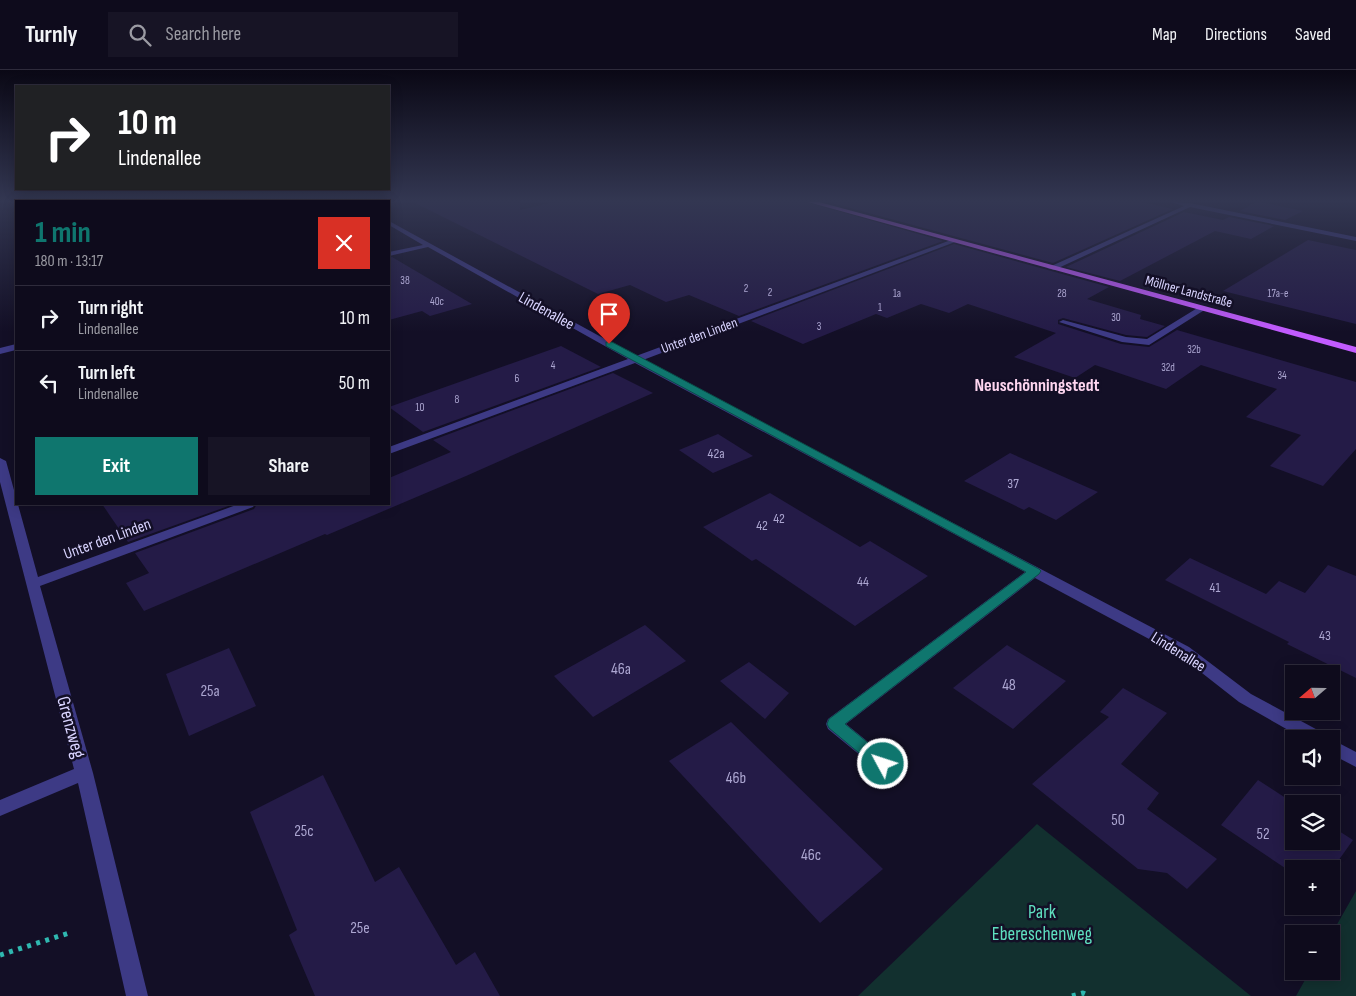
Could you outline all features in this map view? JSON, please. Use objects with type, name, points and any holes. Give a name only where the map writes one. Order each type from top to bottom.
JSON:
[{"type":"main road","name":"Möllner Landstraße","points":[[968,245],[1356,350]]},
{"type":"street","points":[[390,254],[429,245]]},
{"type":"street","name":"Lindenallee","points":[[430,245],[635,359],[1184,651],[1245,698],[1303,730]]},
{"type":"street","name":"Unter den Linden","points":[[390,451],[942,245]]},
{"type":"street","points":[[1051,268],[1101,245]]},
{"type":"street","points":[[1063,322],[1125,340],[1149,342],[1202,308]]},
{"type":"street","points":[[0,351],[15,347]]},
{"type":"street","name":"Grenzweg","points":[[0,461],[84,773],[137,996]]},
{"type":"street","name":"Unter den Linden","points":[[34,583],[246,505]]},
{"type":"street","points":[[883,764],[834,724],[1035,571]]},
{"type":"street","points":[[1340,751],[1356,760]]},
{"type":"street","points":[[0,808],[84,773]]},
{"type":"path","points":[[0,955],[72,932]]},
{"type":"path","points":[[1072,996],[1083,993],[1090,996]]},
{"type":"green space","name":"Park Ebereschenweg","points":[[1037,824],[1251,996],[858,996]]},
{"type":"green space","points":[[1356,891],[1356,996],[1296,996],[1305,980],[1340,980],[1340,925],[1337,925]]},
{"type":"building","points":[[500,245],[932,245],[739,316],[689,295],[666,302],[630,285],[598,294]]},
{"type":"building","points":[[951,245],[958,245],[1109,287],[1087,299],[1141,315],[1140,319],[1165,326],[1147,337],[1126,335],[1063,318],[1058,320],[1058,324],[1121,344],[1149,347],[1177,330],[1356,382],[1356,449],[1323,486],[1270,466],[1301,435],[1246,417],[1277,389],[1201,365],[1166,389],[1095,365],[1075,378],[1014,357],[1056,333],[968,304],[949,313],[921,304],[887,318],[876,314],[803,344],[751,321]]},
{"type":"building","points":[[987,245],[1093,245],[1053,263]]},
{"type":"building","points":[[1113,245],[1188,245],[1120,281],[1066,267]]},
{"type":"building","points":[[1299,245],[1333,245],[1356,250],[1356,324],[1223,291]]},
{"type":"building","points":[[392,257],[472,304],[430,316],[422,311],[390,320],[390,258]]},
{"type":"building","points":[[561,346],[601,367],[423,432],[390,407]]},
{"type":"building","points":[[613,373],[653,393],[466,476],[144,611],[126,583],[149,573],[135,553],[254,509],[256,505],[390,505],[390,478],[451,452],[433,440]]},
{"type":"building","points":[[718,434],[753,456],[713,473],[679,450]]},
{"type":"building","points":[[1010,453],[1098,492],[1056,520],[1029,507],[1024,510],[964,481]]},
{"type":"building","points":[[770,493],[860,547],[870,541],[928,576],[855,626],[756,559],[752,561],[703,527]]},
{"type":"building","points":[[103,505],[231,505],[128,542]]},
{"type":"building","points":[[1190,558],[1266,594],[1279,581],[1305,593],[1328,565],[1356,576],[1356,678],[1340,670],[1340,665],[1330,665],[1287,644],[1289,642],[1165,580]]},
{"type":"building","points":[[645,625],[686,661],[593,717],[554,676]]},
{"type":"building","points":[[1007,645],[1066,681],[1013,729],[953,688]]},
{"type":"building","points":[[229,648],[256,706],[189,736],[166,674]]},
{"type":"building","points":[[749,662],[789,693],[765,719],[720,681]]},
{"type":"building","points":[[1123,688],[1167,713],[1121,764],[1159,793],[1147,809],[1217,859],[1187,889],[1167,873],[1138,869],[1032,784],[1109,717],[1100,712]]},
{"type":"building","points":[[731,722],[883,869],[820,923],[669,761]]},
{"type":"building","points":[[323,775],[375,882],[399,867],[456,965],[475,952],[500,996],[315,996],[289,935],[297,930],[250,812]]},
{"type":"building","points":[[1258,780],[1285,798],[1285,850],[1340,850],[1340,832],[1353,840],[1339,860],[1285,860],[1285,868],[1221,825]]},
{"type":"district","name":"Neuschönningstedt","points":[[1037,385]]},
{"type":"route","points":[[609,344],[1035,571],[834,724],[883,764]]}]
